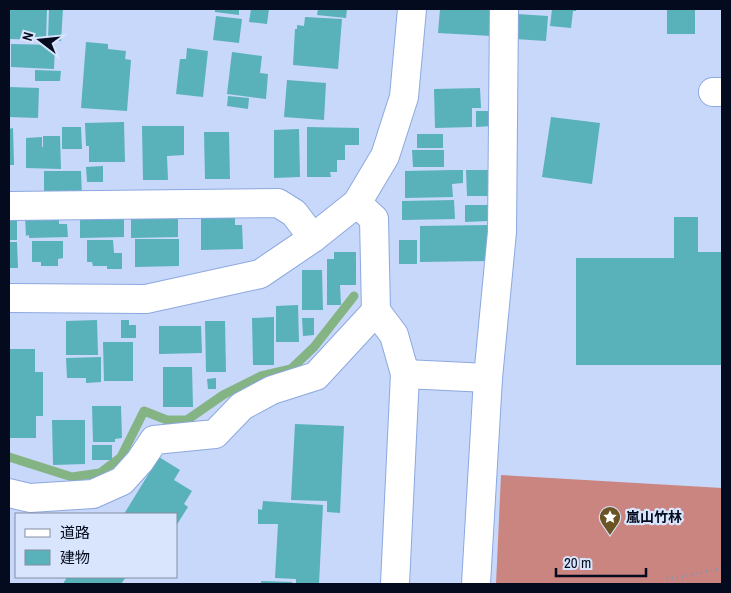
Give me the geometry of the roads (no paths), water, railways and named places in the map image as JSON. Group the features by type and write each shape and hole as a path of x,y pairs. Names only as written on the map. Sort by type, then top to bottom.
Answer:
{"street":[{"path":"9,298 146,299 260,274 312,238 357,203 385,156 404,97 412,9"},
{"path":"476,584 488,378 502,232 504,9"},
{"path":"9,206 278,203 294,213 312,238"},
{"path":"357,203 374,219 376,310 394,335 404,374 395,584"},
{"path":"9,493 30,498 93,494 122,481 140,461 154,440 215,434 242,406 272,390 316,376 376,310"},
{"path":"404,374 488,378"}],"waterway":[{"path":"9,457 72,477 100,473 121,457 144,411 167,420 187,420 223,395 261,376 291,369 314,347 354,296"}],"place":[{"name":"嵐山竹林","path":"610,536"}]}
